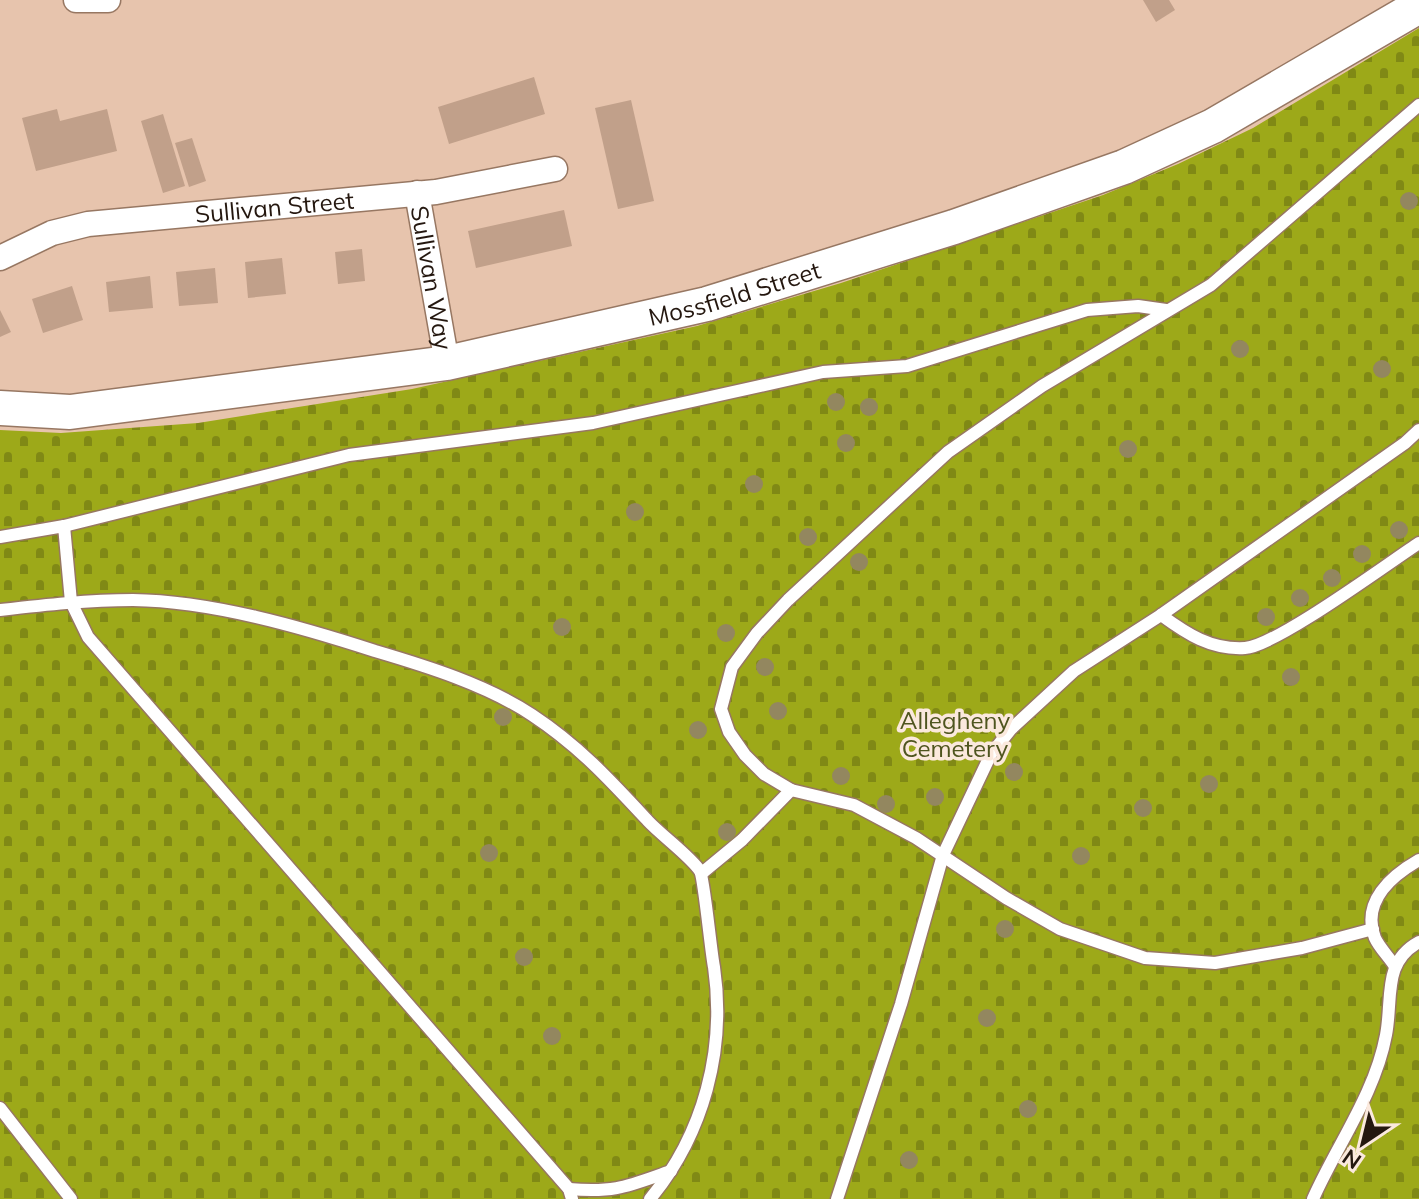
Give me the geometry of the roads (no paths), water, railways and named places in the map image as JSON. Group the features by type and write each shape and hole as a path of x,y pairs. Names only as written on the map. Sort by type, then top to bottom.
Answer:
{"street":[{"path":"78,1 108,0"},
{"name":"Mossfield Street","path":"0,408 70,412 447,363 707,304 954,227 1124,167 1213,126 1419,6"},
{"name":"Sullivan Street","path":"0,258 52,233 88,224 436,192 555,169"},
{"name":"Sullivan Way","path":"417,193 447,363"}],"lane":[{"path":"1373,929 1302,948 1215,963 1145,958 1060,929 1006,898 943,855 854,805 791,790 764,774 745,755 729,732 721,709 732,667 757,633 788,600 948,452 1042,386 1211,285 1419,105"},
{"path":"0,537 64,526 349,455 593,423 823,372 907,366 1087,310 1138,306 1166,310"},
{"path":"837,1199 901,1004 943,855 991,754 1011,729 1074,671 1161,615 1405,443 1419,430"},
{"path":"64,526 71,602 88,637 571,1194 620,1189 671,1171"},
{"path":"1161,615 1193,638 1248,648 1277,636 1419,543"},
{"path":"0,610 71,602 135,600 231,612 332,637 446,673 529,713 587,756 664,838 702,873 718,995 717,1044 698,1122 671,1171 650,1199"},
{"path":"702,873 742,840 791,790"},
{"path":"1394,965 1376,940 1371,921 1377,895 1402,870 1419,860"},
{"path":"1313,1199 1379,1066 1394,965 1405,950 1419,942"},
{"path":"0,1108 71,1199"}],"park label":[{"name":"Allegheny Cemetery","path":"955,734"}]}
